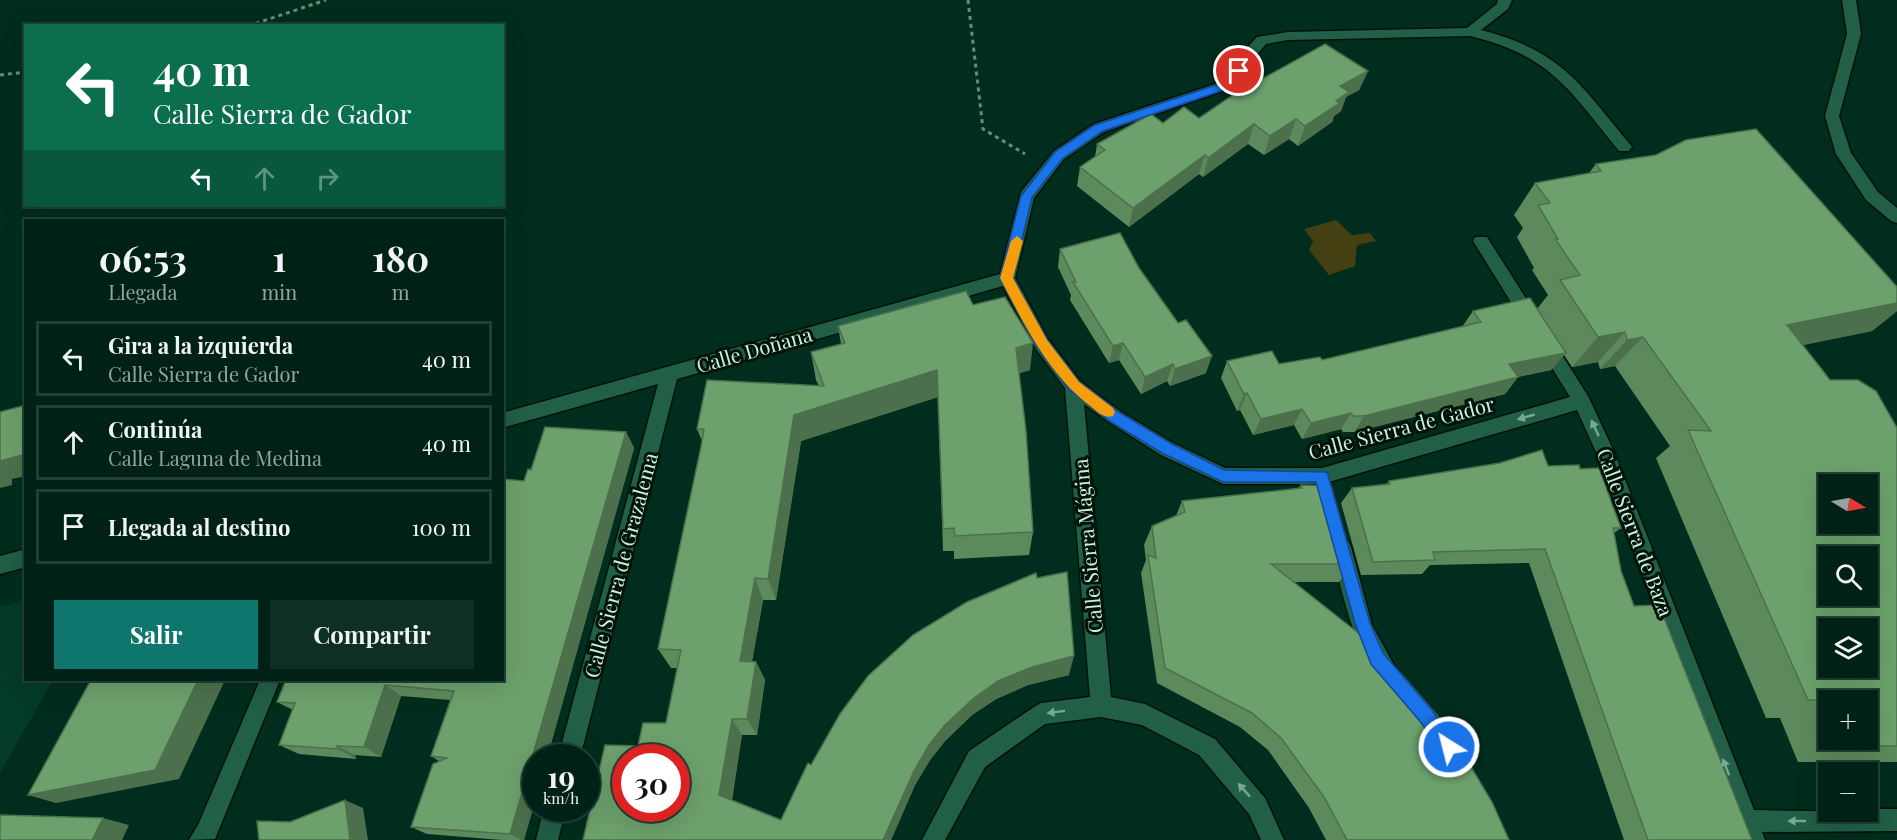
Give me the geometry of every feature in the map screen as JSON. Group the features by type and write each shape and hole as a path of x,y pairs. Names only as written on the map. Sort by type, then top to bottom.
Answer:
{"street":[{"path":"1470,33 1503,6 1505,0"},
{"path":"1849,0 1854,34 1832,116 1844,154 1872,196 1897,217"},
{"path":"1007,278 1027,196 1059,155 1099,128 1220,87 1239,71 1248,55 1262,40 1288,36 1470,33 1516,45 1544,59 1565,77 1624,147"},
{"name":"Calle Sierra de Baza","path":"1481,241 1582,401 1606,454 1751,831"},
{"name":"Calle Doñana","path":"504,420 1007,278"},
{"name":"Calle Sierra de Gador","path":"1007,278 1042,344 1074,386 1115,417 1167,448 1223,476 1322,476 1582,401"},
{"name":"Calle Sierra de Grazalema","path":"573,744 670,372"},
{"name":"Calle Sierra Mágina","path":"1074,386 1101,706"},
{"path":"1322,476 1328,499"},
{"path":"1337,533 1362,623 1377,658 1398,682"},
{"path":"0,565 24,559"},
{"path":"200,840 207,831 270,681"},
{"path":"933,840 977,759 1041,714 1101,706 1145,715 1207,747 1257,806 1273,840"},
{"path":"1751,831 1897,820"},
{"path":"547,840 552,822"}],"path":[{"path":"254,24 326,0"},
{"path":"968,0 983,129 1049,167"},
{"path":"0,75 24,72"}],"shaded area":[{"path":"1336,220 1352,235 1370,233 1376,241 1357,245 1355,266 1329,275 1309,250 1313,241 1304,229"},
{"path":"24,599 24,681 52,681 0,773 0,607"}],"building":[{"path":"1325,44 1368,71 1340,86 1349,92 1336,101 1340,103 1305,126 1296,119 1270,136 1254,124 1208,158 1205,155 1133,208 1080,167 1105,150 1097,144 1151,114 1163,123 1184,107 1199,118 1233,95"},
{"path":"1756,129 1897,287 1897,303 1787,325 1830,380 1858,380 1876,391 1897,428 1897,746 1878,746 1878,690 1818,690 1818,700 1808,700 1688,430 1711,431 1643,337 1627,340 1625,332 1598,337 1560,280 1580,275 1555,239 1558,239 1538,205 1550,203 1535,183 1601,171 1596,164 1656,155 1686,140"},
{"path":"1120,233 1139,268 1178,323 1186,320 1212,356 1175,369 1173,364 1145,377 1123,343 1113,346 1073,282 1076,282 1060,249"},
{"path":"966,291 973,305 1005,297 1033,343 1016,348 1026,431 1033,532 955,536 954,528 943,529 937,370 794,415 768,579 755,578 740,661 756,662 747,719 732,719 719,795 781,820 808,763 811,765 840,714 868,676 913,635 967,602 1036,573 1037,578 1067,572 1074,656 1032,667 998,681 974,698 945,725 929,745 914,771 883,840 583,840 587,822 600,822 600,767 605,745 612,745 612,822 690,822 690,744 638,744 643,723 666,723 681,650 658,649 701,447 704,429 697,429 707,380 824,386 811,352 845,343 838,326"},
{"path":"1530,298 1566,353 1509,364 1518,377 1364,416 1353,416 1351,413 1311,423 1302,409 1261,419 1247,393 1244,394 1227,361 1272,351 1279,364 1320,357 1322,360 1481,322 1473,311"},
{"path":"24,406 24,455 0,461 0,412"},
{"path":"545,427 626,432 536,744 522,744 522,792 510,834 411,827 433,764 447,758 431,756 454,691 385,685 364,747 337,746 338,749 279,745 295,703 277,702 286,681 504,681 504,479 524,481 528,469 531,470"},
{"path":"1542,450 1548,466 1579,465 1580,469 1599,468 1621,528 1613,528 1621,571 1634,606 1659,605 1752,840 1648,840 1545,549 1433,552 1435,560 1373,562 1352,488 1390,484 1389,481 1500,463"},
{"path":"1301,485 1331,486 1353,564 1271,564 1357,632 1404,677 1447,727 1492,802 1509,840 1347,840 1324,797 1281,738 1252,713 1165,668 1148,555 1156,558 1152,526 1185,512 1182,501 1302,488"},
{"path":"90,681 198,681 155,770 28,795"},
{"path":"345,800 350,840 259,840 257,821 290,822"},
{"path":"0,815 103,818 92,840 0,840"}],"slow traffic":[{"path":"1017,241 1007,278 1042,344 1074,386 1108,412"}],"route":[{"path":"1239,71 1220,87 1099,128 1059,155 1027,196 1007,278 1042,344 1074,386 1115,417 1167,448 1223,476 1322,476 1362,623 1377,658 1449,747"}]}
